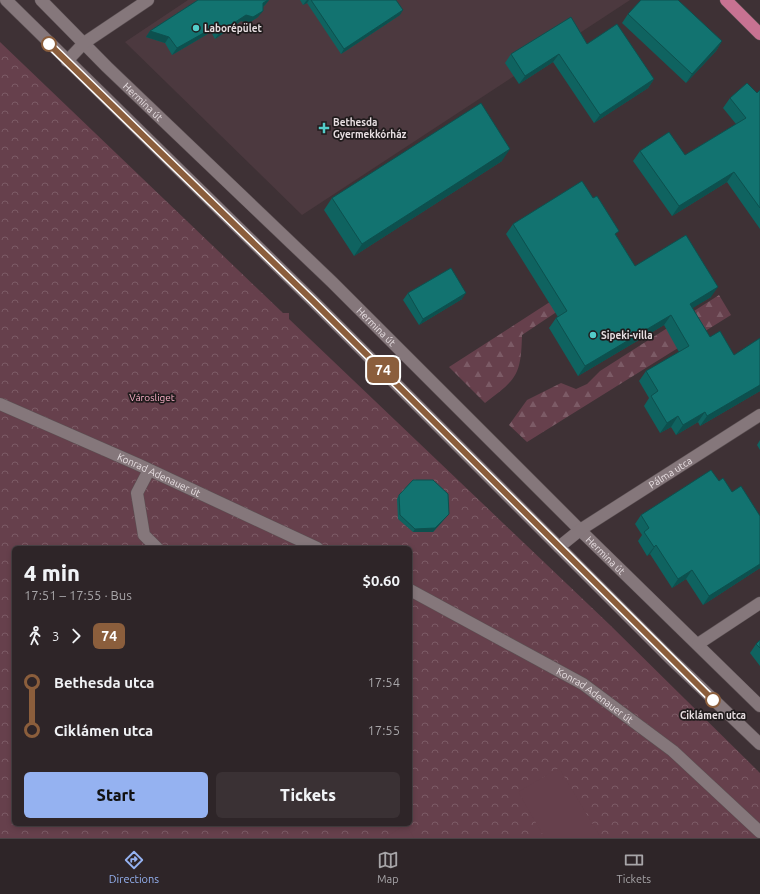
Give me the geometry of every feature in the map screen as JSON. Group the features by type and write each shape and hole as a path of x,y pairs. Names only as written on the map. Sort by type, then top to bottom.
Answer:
{"main road":[{"path":"726,0 760,34"}],"street":[{"path":"6,0 313,301 559,547 760,744"},
{"name":"Hermina út","path":"41,0 107,68 332,282 580,530 760,706"},
{"path":"67,61 84,43 148,0"},
{"name":"Konrad Adenauer út","path":"0,404 149,470 314,546"},
{"name":"Pálma utca","path":"559,547 580,530 760,415"},
{"path":"149,470 137,493 144,535 155,546"},
{"name":"Konrad Adenauer út","path":"412,591 583,684 673,751 758,832"},
{"path":"698,644 760,603"}],"shaded area":[{"name":"Bethesda Gyermekkórház","path":"188,0 630,0 302,215 125,42"}],"green space":[{"name":"Városliget","path":"0,42 283,313 289,313 289,319 610,625 760,773 760,838 0,838"},
{"path":"573,287 579,297 522,335 520,359 515,375 504,388 485,403 449,367"},
{"path":"719,295 731,315 527,442 509,425 527,400 561,383 576,389 587,384 600,371"},
{"path":"559,768 601,838 545,838 518,792"},
{"path":"403,826 407,826 414,838 385,838"}],"building":[{"name":"Laborépület","path":"198,0 268,0 263,3 263,11 253,17 246,15 220,32 216,26 177,48 169,37 150,31"},
{"path":"311,0 396,0 403,10 344,49"},
{"path":"641,0 678,0 722,41 692,74 628,14"},
{"path":"571,17 587,44 617,24 654,79 600,115 559,54 525,76 511,54"},
{"path":"747,83 757,93 760,90 760,208 734,172 679,206 640,151 669,132 685,155 746,118 730,98"},
{"path":"481,103 510,149 362,244 332,198"},
{"path":"582,181 593,198 597,196 619,231 615,234 635,266 686,235 718,287 690,304 710,337 720,331 734,355 760,338 760,385 707,416 705,412 683,425 678,416 667,423 651,396 658,391 646,371 689,346 671,315 585,366 556,318 567,311 513,224"},
{"path":"451,268 466,293 423,319 408,293"},
{"path":"711,470 719,481 723,478 732,492 741,486 760,516 760,564 709,596 692,570 678,579 656,545 654,547 644,532 649,528 641,515"},
{"path":"413,480 433,480 448,494 449,514 435,528 415,529 400,515 399,495"},
{"path":"760,640 760,648 756,644"}],"bus line":[{"name":"74","path":"49,44 313,301 713,700"}],"place":[{"name":"Laborépület","path":"196,28"},
{"name":"Bethesda Gyermekkórház","path":"324,128"},
{"name":"Sipeki-villa","path":"593,335"},
{"name":"Ciklámen utca","path":"713,700"}]}
